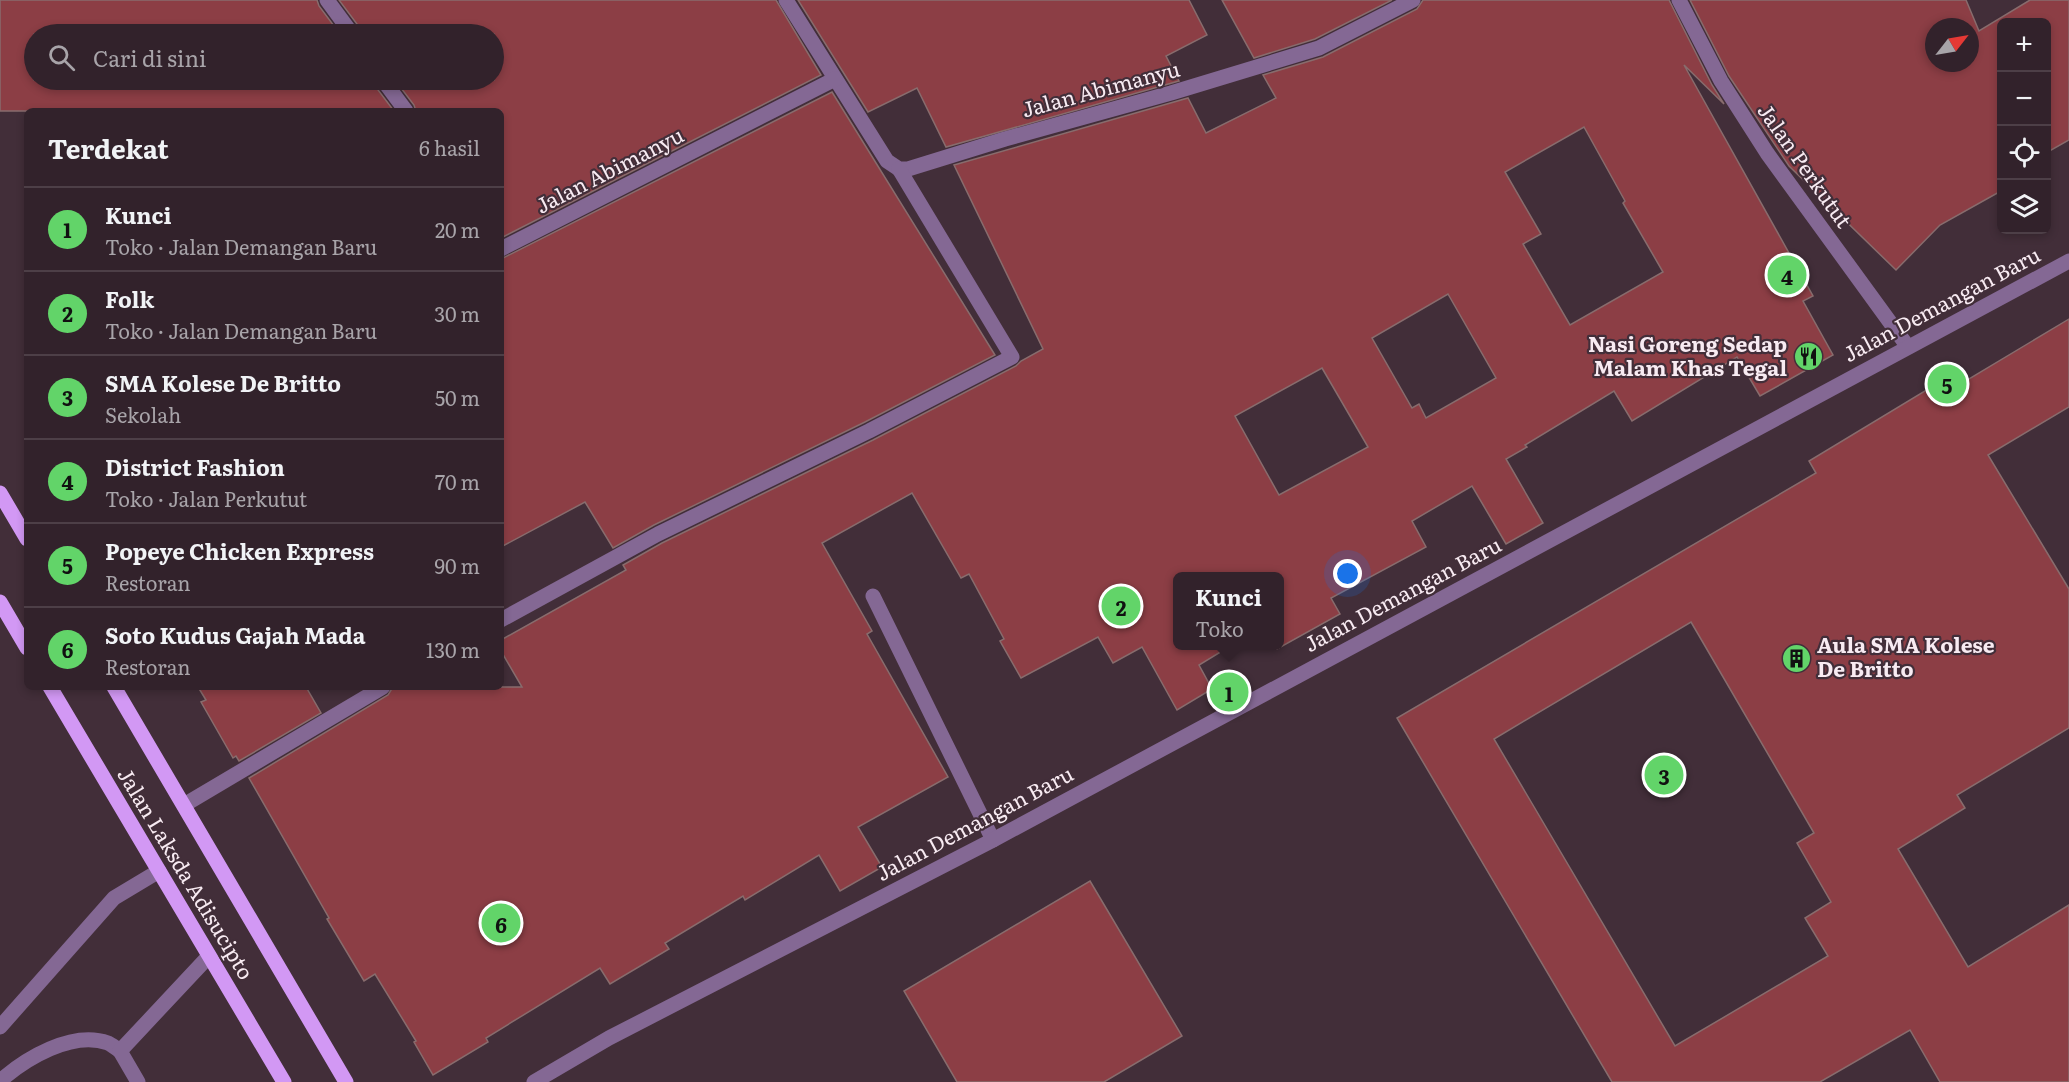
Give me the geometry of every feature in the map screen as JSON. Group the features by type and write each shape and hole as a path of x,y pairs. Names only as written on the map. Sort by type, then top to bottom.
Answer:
{"main road":[{"path":"0,493 24,534"},
{"path":"0,602 24,643"},
{"name":"Jalan Laksda Adisucipto","path":"52,690 284,1082"},
{"name":"Jalan Laksda Adisucipto","path":"116,690 346,1082"}],"street":[{"path":"327,0 345,24"},
{"path":"504,618 658,534 869,431 1012,357 899,169 887,161 786,0"},
{"name":"Jalan Abimanyu","path":"899,169 908,169 1319,48 1413,0"},
{"name":"Jalan Perkutut","path":"1679,0 1721,81 1767,153 1908,347"},
{"name":"Jalan Abimanyu","path":"504,247 835,79"},
{"path":"390,90 404,108"},
{"name":"Jalan Demangan Baru","path":"534,1082 609,1038 993,840 2069,261"},
{"path":"873,596 993,840"},
{"path":"184,805 378,690"},
{"path":"0,1027 114,898 159,871"},
{"path":"120,1051 209,956"},
{"path":"0,1081 38,1053 57,1046 92,1041 108,1043 120,1051 138,1082"}],"building":[{"path":"0,0 317,0 332,24 24,24 24,90 378,90 392,108 24,108 24,111 0,111"},
{"path":"339,0 776,0 821,75 504,236 504,108 415,108 403,90 504,90 504,24 357,24"},
{"path":"798,0 1189,0 1207,35 1166,56 1179,81 946,147 917,88 868,112"},
{"path":"1222,0 1392,0 1315,39 1254,58"},
{"path":"1423,0 1669,0 1724,104 1684,65 1813,296 1803,301 1833,355 1760,396 1737,357 1632,421 1614,391 1506,459 1543,523 1506,544 1472,486 1412,521 1426,547 1331,598 1340,614 1284,645 1284,572 1173,572 1173,650 1224,650 1199,665 1212,689 1177,710 1142,647 1113,663 1098,637 1021,678 1000,641 1004,639 969,574 961,578 912,493 822,543 872,631 867,634 948,777 858,827 882,867 840,891 819,855 745,900 743,896 665,943 669,949 610,984 600,968 486,1038 488,1042 433,1075 414,1042 416,1041 375,974 364,981 249,778 388,695 391,690 504,690 504,687 522,687 504,656 504,638 626,570 623,565 662,543 873,440 1016,366 1043,349 954,165 1188,98 1206,133 1276,98 1263,75 1323,57 1417,9","holes":["1584,127 1625,201 1623,203 1663,272 1570,325 1523,244 1541,234 1505,172","1448,294 1496,378 1426,418 1419,404 1412,408 1372,338","1322,368 1368,447 1279,495 1235,416"]},
{"path":"1690,0 1966,0 1974,18 1925,18 1925,72 1979,72 1979,31 1997,20 1997,193 1940,225 1896,270 1789,166 1729,76"},
{"path":"2030,0 2069,0 2069,140 2051,150 2051,18 2000,18"},
{"path":"832,92 995,355 865,422 654,525 613,548 585,502 504,545 504,257"},
{"path":"2069,319 2069,407 1988,455 2069,589 2069,728 1957,795 1965,808 1898,849 1968,967 2069,905 2069,1082 1940,1082 1910,1030 1820,1082 1612,1082 1397,718 1816,473 1809,461 1943,380 1949,391","holes":["1691,622 1814,833 1797,843 1831,902 1805,918 1828,956 1675,1046 1494,739"]},
{"path":"200,690 308,690 321,713 239,761 236,756 233,758 201,702 206,700"},
{"path":"1090,881 1182,1036 1104,1082 957,1082 904,991"}],"place":[{"name":"District Fashion","path":"1787,275"},
{"name":"Nasi Goreng Sedap Malam Khas Tegal","path":"1808,357"},
{"name":"Popeye Chicken Express","path":"1947,384"},
{"name":"Folk","path":"1121,606"},
{"name":"Aula SMA Kolese De Britto","path":"1796,658"},
{"name":"Kunci","path":"1229,692"},
{"name":"SMA Kolese De Britto","path":"1664,775"},
{"name":"Soto Kudus Gajah Mada","path":"501,923"}]}
